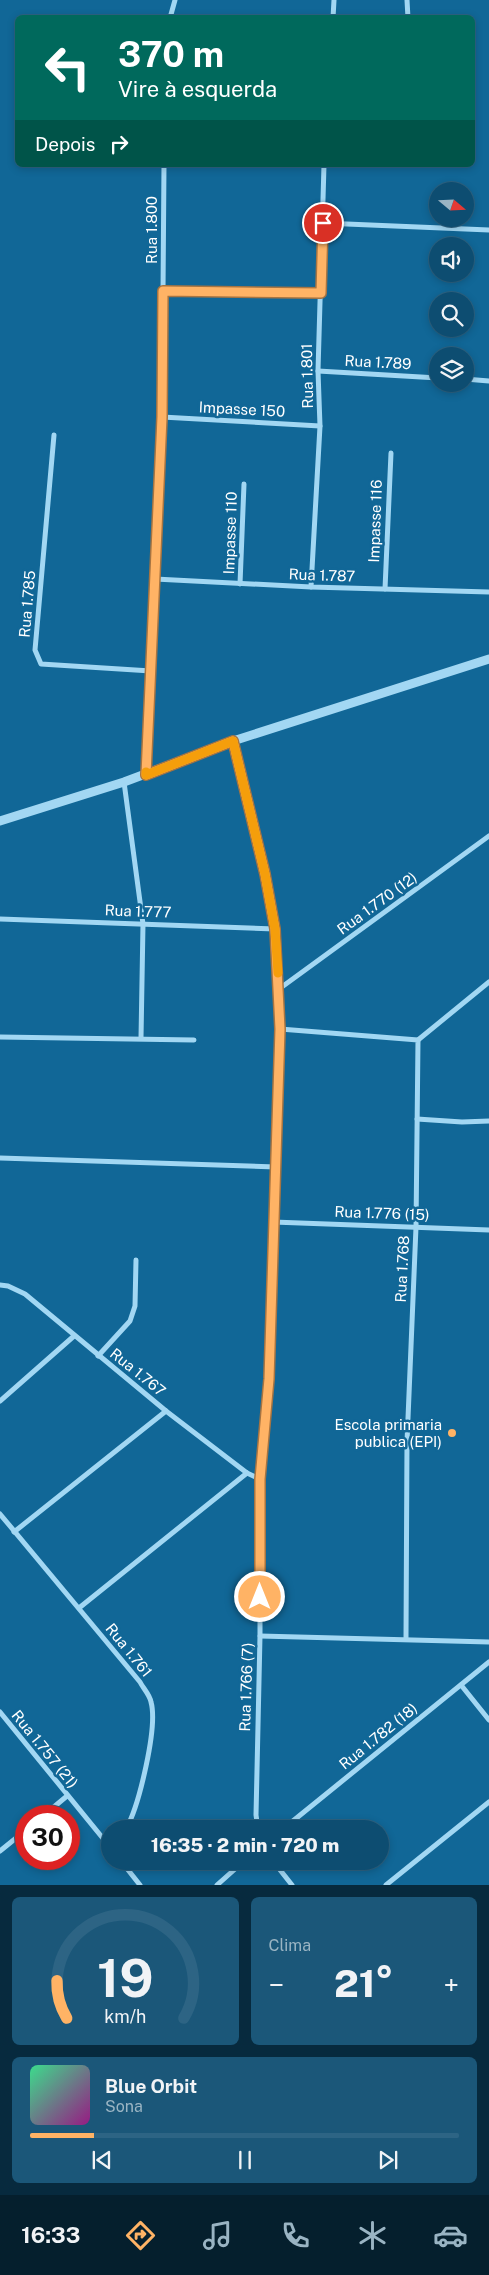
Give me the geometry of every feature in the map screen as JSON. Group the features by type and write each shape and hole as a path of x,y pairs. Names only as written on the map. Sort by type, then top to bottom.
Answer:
{"street":[{"path":"171,15 175,0"},
{"path":"333,15 334,0"},
{"path":"407,0 408,15"},
{"name":"Rua 1.800","path":"146,775 162,417 164,167"},
{"name":"Rua 1.801","path":"311,587 320,426 318,371 324,167"},
{"path":"323,223 489,230"},
{"path":"163,291 321,293"},
{"name":"Rua 1.789","path":"318,371 429,377"},
{"path":"474,379 489,380"},
{"name":"Impasse 150","path":"162,417 320,426"},
{"name":"Rua 1.785","path":"54,435 35,650 41,664 150,671"},
{"name":"Impasse 116","path":"385,589 390,453"},
{"name":"Impasse 110","path":"240,584 244,484"},
{"name":"Rua 1.787","path":"155,579 311,587 489,592"},
{"path":"0,821 146,775 233,741 489,659"},
{"name":"Rua 1.766 (7)","path":"233,741 265,874 275,929 280,1029 269,1379 260,1479 260,1636 257,1820"},
{"path":"124,782 143,924 141,1038"},
{"name":"Rua 1.770 (12)","path":"278,989 489,836"},
{"name":"Rua 1.777","path":"0,919 275,929"},
{"path":"280,1029 418,1040 489,982"},
{"path":"0,1037 194,1040"},
{"name":"Rua 1.768","path":"406,1638 407,1442 416,1227 418,1040"},
{"path":"417,1119 462,1122 489,1121"},
{"path":"0,1158 276,1167"},
{"name":"Rua 1.776 (15)","path":"273,1222 489,1230"},
{"path":"98,1356 130,1322 135,1306 136,1260"},
{"name":"Rua 1.767","path":"0,1285 8,1286 24,1294 166,1411 247,1473 260,1479"},
{"path":"0,1401 74,1336"},
{"path":"14,1532 166,1411"},
{"path":"78,1608 247,1473"},
{"name":"Rua 1.761","path":"0,1514 140,1682 152,1702 152,1734 130,1820"},
{"path":"260,1636 406,1638 489,1642"},
{"name":"Rua 1.782 (18)","path":"294,1820 489,1662"},
{"path":"461,1685 489,1720"},
{"name":"Rua 1.757 (21)","path":"0,1712 101,1836"},
{"path":"57,1805 68,1796"},
{"path":"386,1885 489,1802"},
{"path":"0,1851 15,1839"},
{"path":"128,1870 138,1884"},
{"path":"217,1885 234,1870"},
{"path":"280,1870 292,1885"}],"slow traffic":[{"path":"146,772 146,775 233,741 265,874 275,929 278,973"}],"place":[{"name":"Escola primaria publica (EPI)","path":"452,1433"}],"route":[{"path":"260,1597 260,1479 269,1379 280,1029 275,929 265,874 233,741 146,775 162,417 163,291 321,293 323,223"}]}
